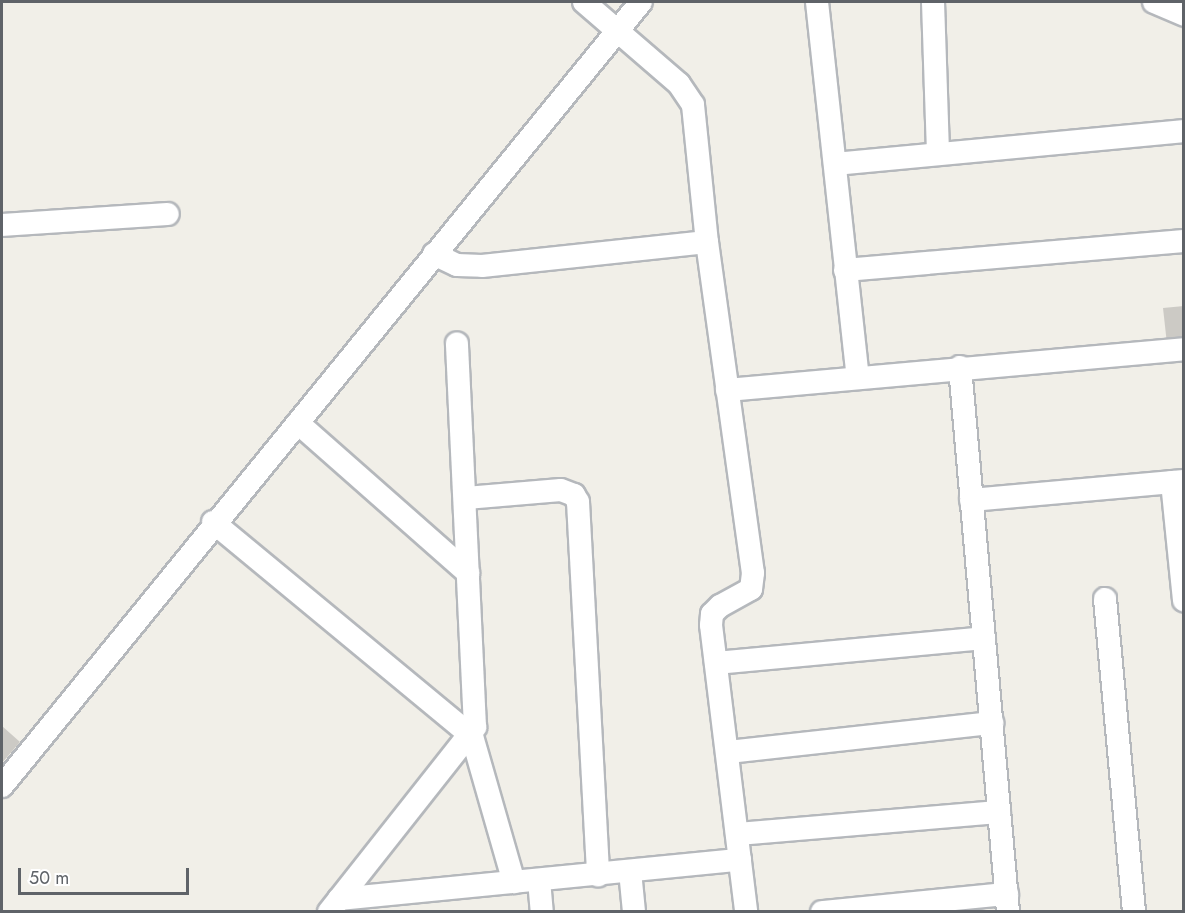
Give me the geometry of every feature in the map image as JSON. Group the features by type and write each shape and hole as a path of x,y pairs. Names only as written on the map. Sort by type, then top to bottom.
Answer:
{"street":[{"path":"584,2 616,32 679,84 693,105 707,242 753,581 745,595 712,614 746,912"},
{"path":"2,786 213,522 298,423 641,2"},
{"path":"817,2 858,377"},
{"path":"933,2 938,152"},
{"path":"1154,2 1184,15"},
{"path":"836,164 938,152 1184,131"},
{"path":"2,225 168,214"},
{"path":"845,270 1183,239"},
{"path":"434,254 457,265 482,266 707,242"},
{"path":"458,343 476,714 472,736 514,882"},
{"path":"727,390 960,367 1184,349"},
{"path":"822,912 1007,903 960,367"},
{"path":"298,423 468,573"},
{"path":"971,500 1178,482 1184,600"},
{"path":"466,498 561,490 574,495 578,502 598,875"},
{"path":"213,522 472,736"},
{"path":"1105,599 1134,912"},
{"path":"716,663 984,638"},
{"path":"728,752 992,723"},
{"path":"334,905 472,736"},
{"path":"737,834 999,812"},
{"path":"334,905 378,903 514,882 740,860"},
{"path":"630,871 634,912"},
{"path":"539,880 542,912"}],"building":[{"path":"1184,306 1184,342 1167,344 1163,308"},
{"path":"2,726 20,742 2,763"}]}
